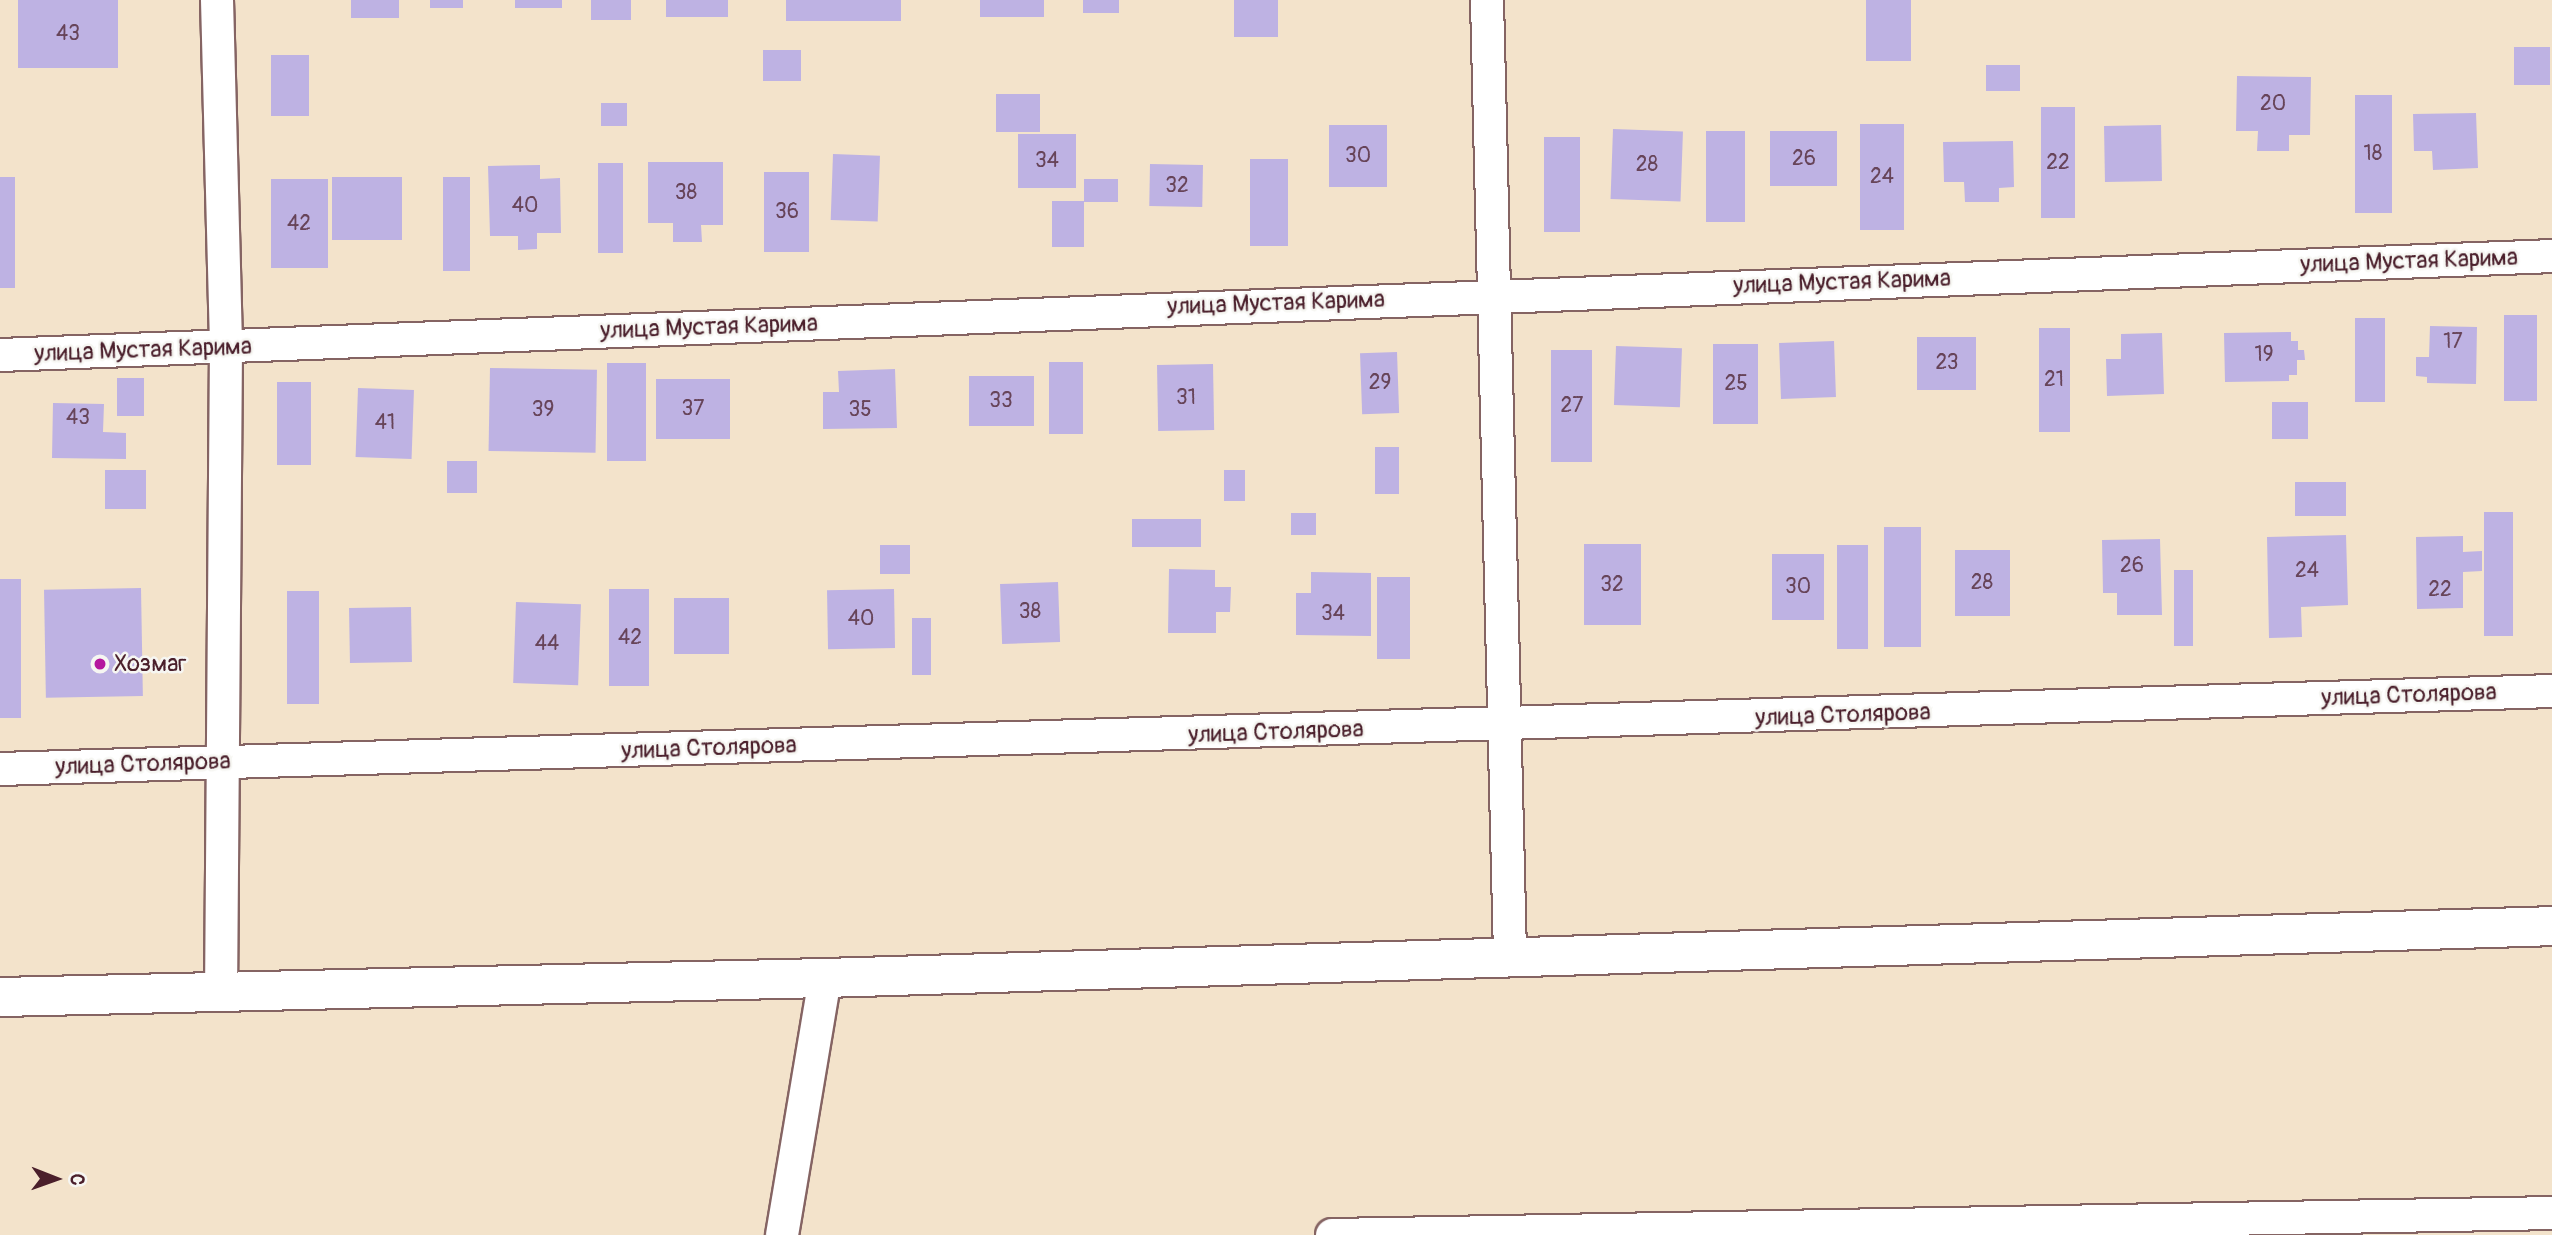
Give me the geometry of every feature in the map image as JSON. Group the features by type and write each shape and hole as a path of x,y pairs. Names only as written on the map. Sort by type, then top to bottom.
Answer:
{"main road":[{"path":"0,997 825,978 2552,926"}],"street":[{"path":"217,0 226,347 221,992"},
{"path":"1486,0 1501,726 1510,958"},
{"name":"улица Мустая Карима","path":"0,355 1494,294 2552,256"},
{"name":"улица Столярова","path":"0,769 1501,726 2552,691"},
{"path":"782,1235 825,978"},
{"path":"1332,1235 2552,1213"}],"building":[{"path":"18,0 118,0 118,68 18,68"},
{"path":"351,0 399,0 399,18 351,18"},
{"path":"430,0 463,0 463,8 430,8"},
{"path":"515,0 562,0 562,8 515,8"},
{"path":"591,0 631,0 631,20 591,20"},
{"path":"666,0 728,0 728,17 666,17"},
{"path":"786,0 901,0 901,21 786,21"},
{"path":"980,0 1044,0 1044,17 980,17"},
{"path":"1083,0 1119,0 1119,13 1083,13"},
{"path":"1234,0 1278,0 1278,37 1234,37"},
{"path":"1866,0 1911,0 1911,61 1866,61"},
{"path":"2514,47 2550,47 2550,85 2514,85"},
{"path":"763,50 801,50 801,81 763,81"},
{"path":"271,55 309,55 309,116 271,116"},
{"path":"1986,65 2020,65 2020,91 1986,91"},
{"path":"2237,76 2311,77 2310,135 2289,135 2289,151 2257,151 2258,131 2236,131"},
{"path":"996,94 1040,94 1040,132 996,132"},
{"path":"2355,95 2392,95 2392,213 2355,213"},
{"path":"601,103 627,103 627,126 601,126"},
{"path":"2041,107 2075,107 2075,218 2041,218"},
{"path":"2476,113 2478,168 2433,170 2432,151 2414,151 2413,114"},
{"path":"1860,124 1904,124 1904,230 1860,230"},
{"path":"1329,125 1387,125 1387,187 1329,187"},
{"path":"2161,125 2162,181 2105,182 2104,126"},
{"path":"1613,129 1683,131 1681,201 1611,199"},
{"path":"1706,131 1745,131 1745,222 1706,222"},
{"path":"1770,131 1837,131 1837,186 1770,186"},
{"path":"1018,134 1076,134 1076,188 1018,188"},
{"path":"1544,137 1580,137 1580,232 1544,232"},
{"path":"2013,141 2014,187 1999,188 1999,202 1965,202 1964,182 1944,182 1943,142"},
{"path":"833,154 880,156 878,222 831,220"},
{"path":"1250,159 1288,159 1288,246 1250,246"},
{"path":"648,162 723,162 723,225 701,225 702,242 673,242 673,223 648,223"},
{"path":"598,163 623,163 623,253 598,253"},
{"path":"1150,164 1203,165 1202,207 1149,206"},
{"path":"540,165 540,179 560,178 561,233 537,233 537,249 518,250 518,236 490,236 488,166"},
{"path":"764,172 809,172 809,252 764,252"},
{"path":"0,177 15,177 15,288 0,288"},
{"path":"332,177 402,177 402,240 332,240"},
{"path":"443,177 470,177 470,271 443,271"},
{"path":"271,179 328,179 328,268 271,268"},
{"path":"1084,179 1118,179 1118,202 1084,202"},
{"path":"1052,201 1084,201 1084,247 1052,247"},
{"path":"2504,315 2537,315 2537,401 2504,401"},
{"path":"2355,318 2385,318 2385,402 2355,402"},
{"path":"2430,326 2477,327 2476,384 2427,383 2427,377 2416,376 2416,357 2429,357"},
{"path":"2039,328 2070,328 2070,432 2039,432"},
{"path":"2291,332 2291,341 2298,341 2298,350 2304,350 2305,360 2297,360 2297,375 2289,375 2289,381 2225,382 2224,333"},
{"path":"2162,333 2164,394 2107,396 2106,359 2121,359 2121,334"},
{"path":"1917,337 1976,337 1976,390 1917,390"},
{"path":"1834,341 1836,397 1781,399 1779,343"},
{"path":"1713,344 1758,344 1758,424 1713,424"},
{"path":"1616,346 1682,348 1680,407 1614,405"},
{"path":"1551,350 1592,350 1592,462 1551,462"},
{"path":"1397,352 1399,413 1362,414 1360,353"},
{"path":"1049,362 1083,362 1083,434 1049,434"},
{"path":"607,363 646,363 646,461 607,461"},
{"path":"1213,364 1214,430 1158,431 1157,365"},
{"path":"490,368 597,370 596,453 489,451"},
{"path":"895,369 897,428 823,429 823,392 839,392 838,371"},
{"path":"969,376 1034,376 1034,426 969,426"},
{"path":"117,378 144,378 144,416 117,416"},
{"path":"656,379 730,379 730,439 656,439"},
{"path":"277,382 311,382 311,465 277,465"},
{"path":"358,388 414,390 412,459 356,457"},
{"path":"2272,402 2308,402 2308,439 2272,439"},
{"path":"53,403 104,404 103,432 126,433 126,459 52,458"},
{"path":"1375,447 1399,447 1399,494 1375,494"},
{"path":"447,461 477,461 477,493 447,493"},
{"path":"105,470 146,470 146,509 105,509"},
{"path":"1224,470 1245,470 1245,501 1224,501"},
{"path":"2295,482 2346,482 2346,516 2295,516"},
{"path":"2484,512 2513,512 2513,636 2484,636"},
{"path":"1291,513 1316,513 1316,535 1291,535"},
{"path":"1132,519 1201,519 1201,547 1132,547"},
{"path":"1884,527 1921,527 1921,647 1884,647"},
{"path":"2346,535 2348,605 2301,607 2302,637 2269,638 2267,537"},
{"path":"2463,536 2463,552 2482,551 2482,571 2463,572 2463,608 2417,609 2416,537"},
{"path":"2160,539 2162,615 2117,615 2117,593 2103,593 2102,540"},
{"path":"1584,544 1641,544 1641,625 1584,625"},
{"path":"880,545 910,545 910,574 880,574"},
{"path":"1837,545 1868,545 1868,649 1837,649"},
{"path":"1955,550 2010,550 2010,616 1955,616"},
{"path":"1772,554 1824,554 1824,620 1772,620"},
{"path":"1169,569 1215,570 1215,587 1231,587 1230,612 1216,612 1216,633 1168,633"},
{"path":"2174,570 2193,570 2193,646 2174,646"},
{"path":"1311,572 1371,573 1371,636 1296,635 1296,593 1311,593"},
{"path":"1377,577 1410,577 1410,659 1377,659"},
{"path":"0,579 21,579 21,718 0,718"},
{"path":"1058,582 1060,642 1002,644 1000,584"},
{"path":"141,588 143,696 46,698 44,590"},
{"path":"609,589 649,589 649,686 609,686"},
{"path":"894,589 895,648 828,649 827,590"},
{"path":"287,591 319,591 319,704 287,704"},
{"path":"674,598 729,598 729,654 674,654"},
{"path":"516,602 581,604 578,685 513,683"},
{"path":"411,607 412,662 350,663 349,608"},
{"path":"912,618 931,618 931,675 912,675"}],"place":[{"name":"Хозмаг","path":"100,664"}]}
